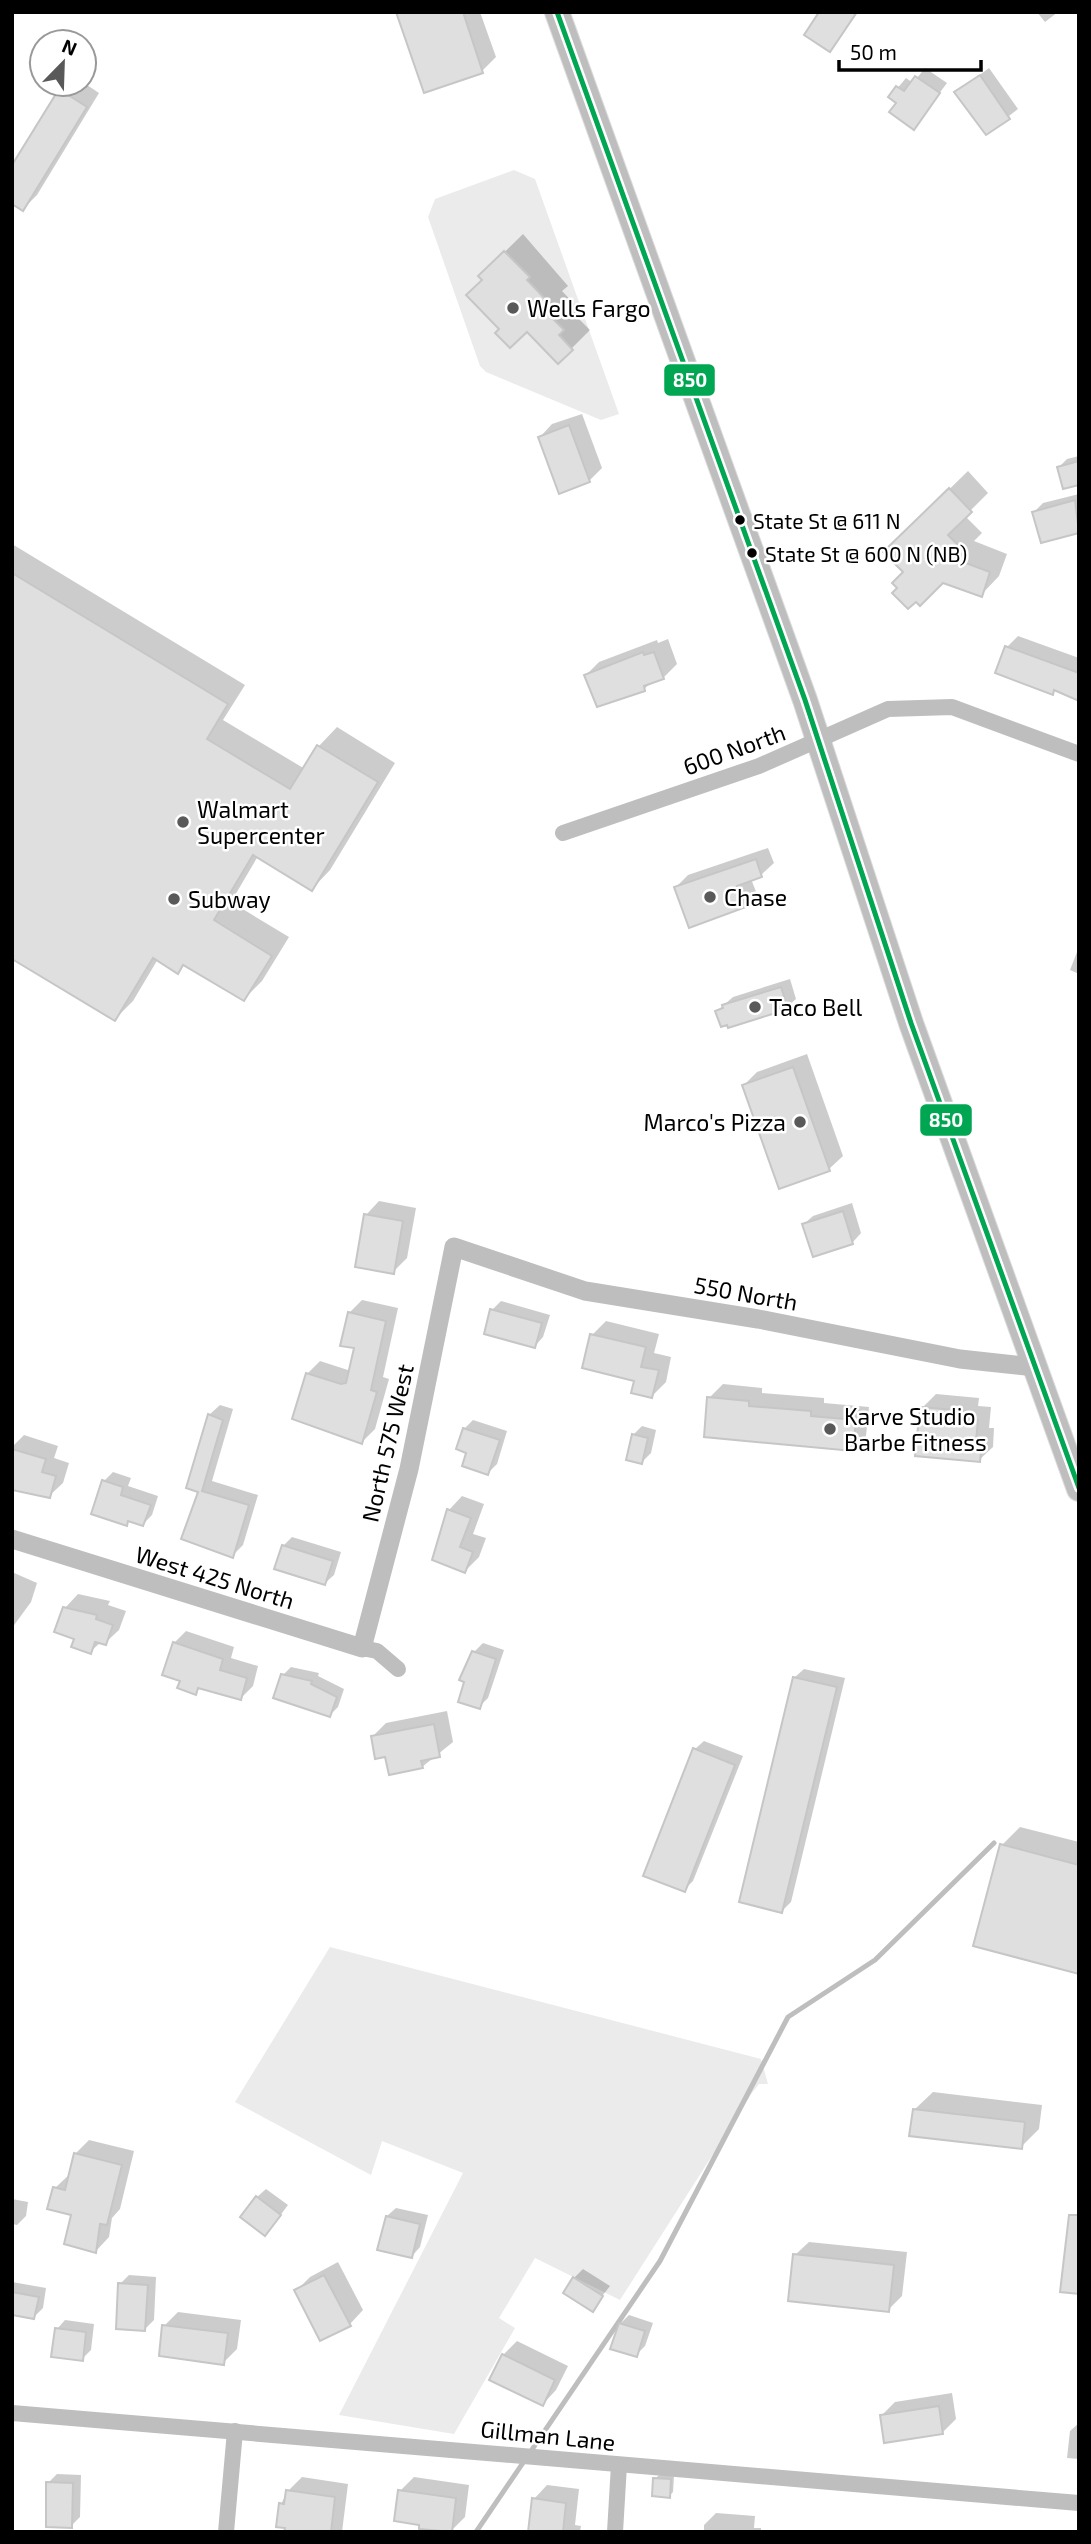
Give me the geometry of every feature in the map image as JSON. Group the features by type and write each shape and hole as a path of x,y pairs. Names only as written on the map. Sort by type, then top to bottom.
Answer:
{"main road":[{"path":"557,12 819,742 911,1023 1079,1489"}],"street":[{"name":"600 North","path":"563,832 759,766 819,742 888,709 952,707 1079,754"},
{"name":"550 North","path":"454,1247 585,1290 758,1319 960,1359 1035,1367"},
{"name":"North 575 West","path":"362,1648 408,1469 454,1247"},
{"name":"West 425 North","path":"12,1539 377,1651 398,1669"},
{"name":"Gillman Lane","path":"12,2413 528,2454 619,2465 1079,2503"},
{"path":"226,2532 235,2431"},
{"path":"615,2532 619,2465"}],"shaded area":[{"path":"514,170 535,179 619,414 601,420 486,372 480,366 428,217 435,199"},
{"path":"330,1947 761,2059 768,2084 759,2084 752,2093 620,2300 535,2258 499,2318 515,2328 454,2434 339,2415 463,2173 382,2141 371,2175 235,2102"}],"building":[{"path":"396,12 463,12 483,73 424,93"},
{"path":"819,12 857,12 830,52 804,35"},
{"path":"980,75 1010,119 986,135 954,92"},
{"path":"915,76 940,93 914,130 889,112 896,103 888,97 896,86 904,91"},
{"path":"53,98 73,98 87,107 23,211 12,204 12,165"},
{"name":"Wells Fargo","path":"504,251 530,277 527,280 551,305 545,311 564,330 559,335 573,350 558,364 527,332 510,348 495,333 499,329 466,295 482,280 478,276"},
{"path":"569,425 590,482 559,494 538,437"},
{"path":"1079,461 1079,485 1063,489 1057,467"},
{"path":"949,488 972,512 948,535 965,552 958,560 990,572 982,597 943,583 920,606 916,602 908,609 892,593 897,588 892,583 903,572 883,552"},
{"path":"1075,500 1079,533 1041,543 1032,512"},
{"name":"Walmart Supercenter","path":"12,573 228,704 207,739 290,789 317,745 378,782 312,891 253,855 214,920 272,956 244,1001 183,965 178,974 153,958 115,1021 12,959"},
{"path":"1005,646 1079,673 1079,701 1054,690 1053,695 995,673"},
{"path":"643,652 644,655 654,652 664,679 644,686 645,691 597,707 584,675"},
{"name":"Chase","path":"756,859 762,877 737,886 746,907 689,928 674,887"},
{"name":"Taco Bell","path":"781,987 788,1009 728,1028 727,1025 721,1027 715,1011 723,1008 722,1005"},
{"path":"793,1067 830,1171 779,1189 742,1085"},
{"path":"843,1211 853,1244 813,1257 802,1224"},
{"path":"364,1214 403,1221 394,1274 355,1267"},
{"path":"490,1309 542,1323 535,1348 484,1334"},
{"path":"348,1312 386,1321 371,1390 377,1392 362,1444 292,1419 306,1373 341,1384 346,1383 354,1348 340,1346"},
{"path":"590,1334 646,1347 641,1367 659,1370 652,1398 631,1393 634,1381 582,1368"},
{"path":"707,1397 749,1401 749,1406 811,1411 811,1416 856,1420 853,1451 704,1437"},
{"path":"920,1407 966,1411 965,1419 978,1420 976,1441 982,1441 980,1462 915,1456"},
{"path":"208,1414 223,1420 202,1491 249,1505 233,1558 181,1539 198,1492 186,1488"},
{"path":"463,1428 500,1440 488,1475 462,1466 466,1453 456,1449"},
{"path":"632,1434 648,1438 642,1464 626,1460"},
{"path":"12,1449 46,1459 42,1472 56,1476 50,1498 12,1490"},
{"path":"102,1480 123,1487 121,1495 151,1505 143,1526 128,1521 127,1526 91,1514"},
{"path":"447,1509 471,1518 460,1547 473,1552 465,1573 432,1560"},
{"path":"282,1545 333,1561 325,1585 274,1569"},
{"path":"63,1607 97,1615 96,1619 113,1625 106,1645 95,1642 91,1654 71,1647 74,1639 54,1632"},
{"path":"173,1642 223,1659 220,1670 247,1678 241,1700 198,1688 196,1695 177,1688 180,1681 162,1675"},
{"path":"472,1651 496,1659 480,1709 458,1702 464,1682 459,1680"},
{"path":"281,1674 312,1681 311,1684 337,1697 330,1717 273,1698"},
{"path":"793,1677 837,1687 782,1913 739,1902"},
{"path":"434,1724 440,1757 421,1761 423,1768 389,1775 385,1757 375,1759 371,1736"},
{"path":"693,1748 735,1765 685,1892 643,1876"},
{"path":"1000,1844 1079,1865 1079,1974 973,1946"},
{"path":"913,2109 1025,2122 1022,2149 909,2136"},
{"path":"74,2153 122,2165 107,2225 100,2224 96,2253 64,2244 71,2215 47,2209 53,2187 65,2190"},
{"path":"256,2196 281,2215 265,2236 240,2217"},
{"path":"1069,2215 1079,2215 1079,2294 1060,2292"},
{"path":"386,2216 420,2224 412,2258 377,2250"},
{"path":"793,2254 894,2265 889,2312 788,2301"},
{"path":"324,2275 351,2326 320,2341 294,2290"},
{"path":"573,2277 603,2296 593,2312 563,2293"},
{"path":"118,2283 148,2285 145,2331 116,2329"},
{"path":"12,2292 39,2297 34,2319 12,2315"},
{"path":"619,2323 645,2331 637,2357 610,2349"},
{"path":"162,2325 228,2333 224,2365 159,2356"},
{"path":"55,2328 86,2332 83,2361 51,2357"},
{"path":"502,2354 555,2380 543,2406 489,2380"},
{"path":"939,2406 943,2434 884,2443 880,2415"},
{"path":"653,2478 671,2479 670,2498 652,2496"},
{"path":"46,2482 73,2483 72,2528 46,2527"},
{"path":"286,2490 335,2497 331,2532 284,2532 285,2528 276,2527 279,2503 284,2504"},
{"path":"398,2490 456,2498 452,2532 419,2529 419,2525 394,2521"},
{"path":"532,2498 566,2503 563,2532 528,2532"}],"waterway":[{"path":"476,2532 660,2261 788,2017 875,1960 994,1843"}],"transit line":[{"name":"850","path":"557,12 805,700 911,1023 1079,1488"}],"place":[{"name":"Wells Fargo","path":"513,308"},
{"name":"State St @ 611 N","path":"740,520"},
{"name":"State St @ 600 N (NB)","path":"752,553"},
{"name":"Walmart Supercenter","path":"183,822"},
{"name":"Chase","path":"710,897"},
{"name":"Subway","path":"174,899"},
{"name":"Taco Bell","path":"755,1007"},
{"name":"Marco's Pizza","path":"800,1122"},
{"name":"Karve Studio Barbe Fitness","path":"830,1429"}]}
